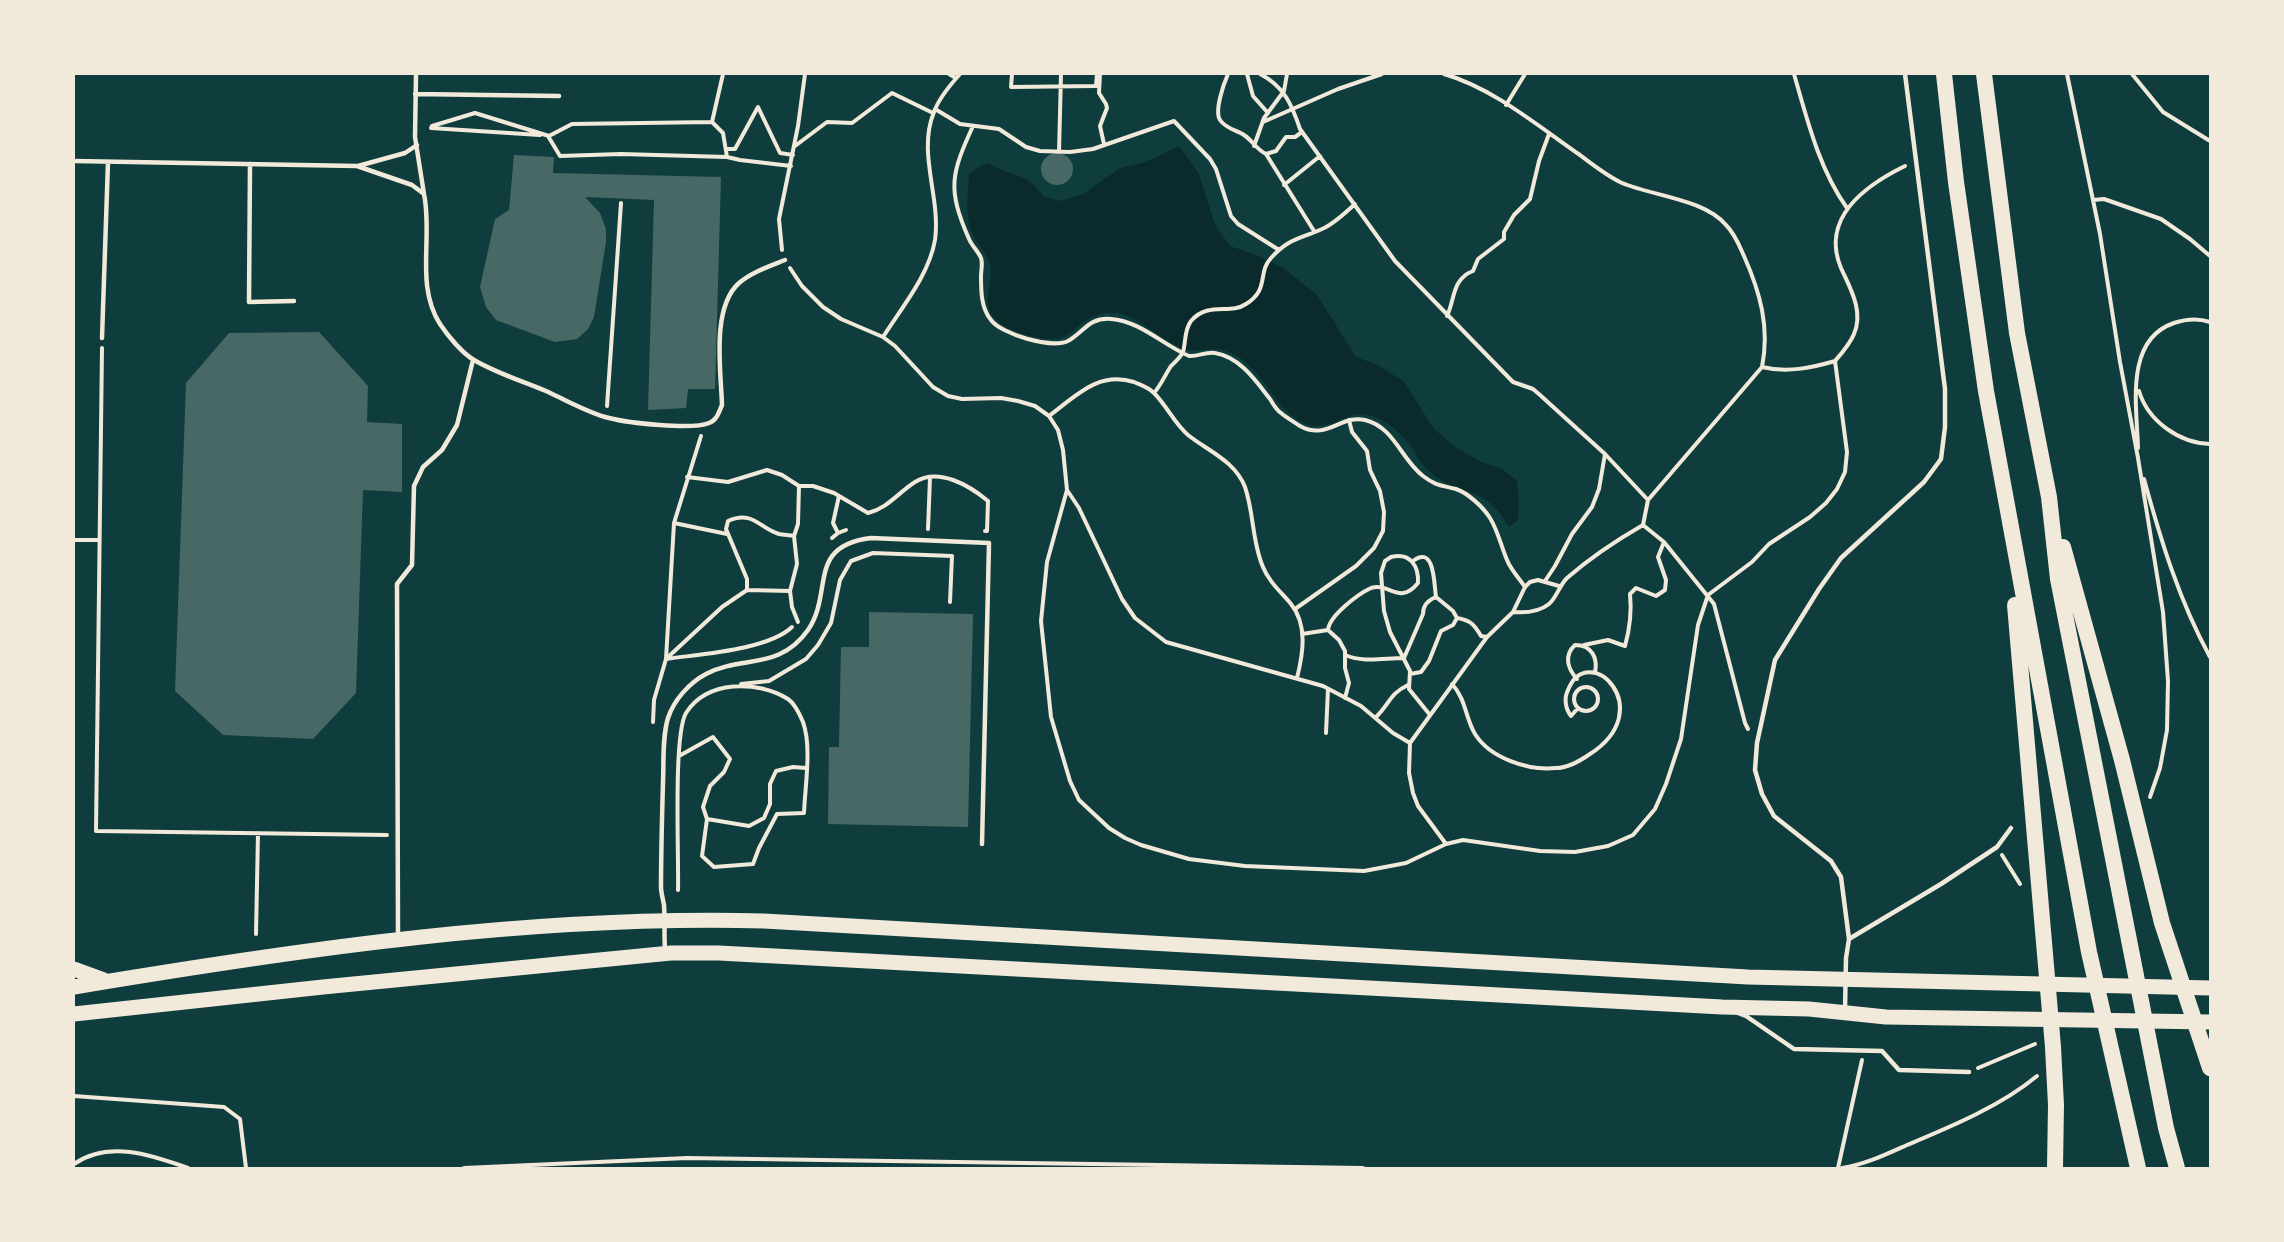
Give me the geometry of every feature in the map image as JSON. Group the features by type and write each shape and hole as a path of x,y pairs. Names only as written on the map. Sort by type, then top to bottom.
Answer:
{"highway":[{"path":"1944,74 1959,205 1986,391 2089,952 2138,1168"},
{"path":"1984,74 2017,333 2049,497 2122,760 2162,923 2211,1068"},
{"path":"2049,497 2058,579 2166,1128 2177,1168"},
{"path":"2007,506 2053,1047 2056,1105 2055,1168"}],"main road":[{"path":"74,987 285,953 571,923 764,921 1737,977 2211,988"},
{"path":"74,1014 665,954 719,953 1750,1009 1809,1009 1886,1017 2211,1022"},
{"path":"74,969 107,981"},
{"path":"74,1020 107,1010"}],"lane":[{"path":"416,74 415,137 428,212 426,260 429,301 440,323 473,360 607,418 632,422 696,425 705,423 717,416 722,405 720,338 721,319 726,304 740,283 785,260"},
{"path":"1845,1013 1846,958 1849,939 1841,877 1831,861 1774,816 1762,794 1755,770 1757,743 1775,660 1841,558 1916,490 1941,459 1945,427 1945,389 1905,74"},
{"path":"415,94 559,96"},
{"path":"74,161 357,166 405,153 417,145"},
{"path":"102,338 108,162"},
{"path":"250,164 249,302 294,301"},
{"path":"357,166 412,185 424,194"},
{"path":"398,940 397,584 412,565 414,486 423,467 442,450 457,425 473,360"},
{"path":"665,954 661,891 664,743 668,719 676,702 688,686 706,674 726,667 755,663 774,657 796,643 814,618 825,568 833,555 845,545 858,540 871,538 989,543 982,844"},
{"path":"1849,939 1990,852 1997,847 2011,828"},
{"path":"1722,1007 1746,1016 1794,1049 1882,1051 1899,1070 1969,1072"}],"path":[{"path":"712,122 723,74"},
{"path":"805,74 791,166 779,219 785,260 802,286 823,307 842,319 883,337 895,346 933,387 948,396 962,399 1001,398 1018,401 1035,406 1049,416 1058,430 1063,450 1067,490 1047,562 1041,621 1051,717 1059,749 1079,800 1109,828 1141,845 1189,859 1245,866 1364,871 1406,863 1446,844 1463,840 1540,851 1575,852 1608,846 1633,835 1655,809 1681,739 1698,625 1708,595 1752,562 1769,544 1810,517 1826,503 1837,489 1845,472 1847,452 1835,361"},
{"path":"949,74 956,78"},
{"path":"883,337 921,277 932,253 935,239 934,201 928,137 934,111 960,74"},
{"path":"1012,74 1011,87 1098,86"},
{"path":"1059,152 1061,74"},
{"path":"1098,74 1099,93 1107,108 1100,126 1104,144"},
{"path":"1228,74 1222,87 1218,113 1220,120 1266,154 1314,231"},
{"path":"1247,74 1253,96 1268,113"},
{"path":"1263,74 1284,91 1294,109 1302,132 1395,261 1513,382 1540,394 1605,454 1648,500"},
{"path":"1254,146 1263,122 1284,91 1287,74"},
{"path":"1263,122 1338,89 1382,74"},
{"path":"1444,74 1462,79 1506,105 1620,182 1649,193 1707,209 1725,223 1741,249 1762,301 1765,352 1762,367 1648,500 1643,525 1621,538 1559,586 1550,603 1541,609 1523,613 1513,612"},
{"path":"1506,105 1525,74"},
{"path":"1794,74 1824,165 1834,190 1847,208"},
{"path":"2132,74 2163,112 2211,141"},
{"path":"794,147 827,122 852,123 891,93 960,124 999,129 1026,147 1040,151 1082,151 1174,121 1210,159 1216,170 1231,216 1238,224 1279,250"},
{"path":"727,148 735,149 758,107 780,153 793,154"},
{"path":"727,157 723,132 712,122 572,124 549,136 431,128 475,113 549,136 560,156 621,154 727,157 791,166"},
{"path":"973,126 960,156 953,190 957,209 970,242 982,260 983,305 992,322 1016,335 1058,344 1067,341 1091,322 1109,318 1123,321 1182,353 1195,357 1206,352 1215,353 1236,361 1245,368 1280,412 1307,429 1327,430 1349,420 1365,420 1385,430 1400,448 1405,459 1422,476 1437,486 1462,492 1481,507 1490,518 1508,562 1525,587"},
{"path":"1266,154 1276,151 1286,138 1295,137 1302,132"},
{"path":"1447,316 1458,282 1465,274 1473,271 1478,259 1504,239 1504,232 1514,215 1530,199 1539,161 1549,134"},
{"path":"1284,185 1320,156"},
{"path":"1762,367 1787,370 1835,361 1854,334 1857,323 1854,296 1837,255 1838,226 1847,208 1874,184 1908,164 1914,156"},
{"path":"2093,200 2104,199 2161,219 2211,256"},
{"path":"607,418 621,203"},
{"path":"1154,393 1182,353 1189,324 1193,319 1208,310 1244,306 1262,287 1266,264 1279,250 1290,241 1331,224 1355,204"},
{"path":"2211,322 2203,319 2185,319 2168,325 2154,335 2144,348 2138,366 2137,384 2138,458 2162,542 2191,621 2211,657"},
{"path":"102,338 96,831 397,835"},
{"path":"1049,416 1084,388 1096,382 1110,379 1137,383 1154,393 1177,425 1223,458 1237,473 1244,486 1263,568 1272,584 1295,609 1300,619 1302,658 1297,678"},
{"path":"2137,384 2142,401 2151,416 2165,428 2182,436 2211,444"},
{"path":"1295,609 1356,566 1374,548 1383,531 1384,512 1380,491 1370,470 1367,451 1352,432 1349,420"},
{"path":"653,723 654,699 666,659 674,524 705,423"},
{"path":"1545,581 1556,566 1572,534 1592,507 1599,489 1605,454"},
{"path":"687,477 728,482 767,470 782,475 799,486 813,486 839,495 868,513 880,510 917,481 947,478 972,487 988,501 987,531"},
{"path":"928,529 930,478"},
{"path":"798,621 792,607 790,591 797,564 794,536 798,524 799,486"},
{"path":"1067,490 1079,508 1122,599 1135,618 1150,631 1166,642 1297,678 1328,689 1376,717 1393,733 1410,743"},
{"path":"838,532 833,523 839,495"},
{"path":"747,590 747,579 726,529 728,521 738,517 756,520 778,534 794,536"},
{"path":"674,524 728,535"},
{"path":"1643,525 1664,542 1714,604 1745,723 1757,743"},
{"path":"74,540 99,540"},
{"path":"1577,679 1570,669 1568,655 1575,645 1608,640 1624,646 1631,626 1630,594 1636,588 1656,596 1665,590 1666,580 1658,557 1664,542"},
{"path":"678,890 679,756 685,714 703,695 735,685 769,681 806,659 818,645 831,623 840,580 851,561 873,553 952,556 950,602"},
{"path":"1345,698 1349,683 1345,668 1345,655 1343,646 1329,630 1329,624 1334,616 1364,592 1378,586 1382,587 1399,594 1413,588 1418,583 1418,570 1413,561 1398,555 1386,561 1381,573 1382,587 1386,622 1410,674 1408,685 1412,695 1430,715"},
{"path":"1413,561 1422,558 1431,563 1436,597 1453,611 1457,618 1471,621 1481,636 1487,637"},
{"path":"1446,844 1418,806 1413,793 1408,773 1410,743 1487,637 1513,612 1525,587 1530,582 1538,580 1559,586"},
{"path":"666,659 722,607 747,590 790,591"},
{"path":"1404,658 1423,614 1423,608 1436,597"},
{"path":"1410,674 1421,672 1441,631 1453,625 1457,618"},
{"path":"1302,634 1329,630"},
{"path":"1584,645 1591,650 1596,659 1595,673"},
{"path":"1345,655 1365,660 1404,658"},
{"path":"1452,684 1460,693 1473,730 1488,749 1497,755 1542,768 1569,766 1600,747 1615,727 1619,716 1618,694 1608,679 1595,673 1589,673 1570,685 1565,700 1571,716 1578,708"},
{"path":"735,685 765,690 790,700 802,719 807,735 804,813 777,814"},
{"path":"1376,717 1394,693 1408,685"},
{"path":"1587,688 1594,691 1598,697 1595,707 1589,711 1578,708 1575,697 1579,690 1587,688"},
{"path":"1326,733 1328,689"},
{"path":"679,756 713,737 730,759 724,772 710,786 703,807 707,819 702,856 714,867 753,864 777,814"},
{"path":"707,819 749,826 764,818 770,804 770,784 776,771 793,766 806,768"},
{"path":"770,804 777,814"},
{"path":"256,934 258,833"},
{"path":"1969,1072 2043,1040"},
{"path":"1864,1050 1840,1168 1892,1152 1937,1132"},
{"path":"74,1096 224,1107 240,1119 246,1168"},
{"path":"74,1164 85,1156 107,1151 150,1155 188,1168"},
{"path":"464,1168 687,1158 1364,1168"}],"water":[{"path":"1179,146 1199,174 1215,225 1230,246 1259,256 1285,269 1317,295 1356,357 1378,365 1404,382 1434,429 1455,447 1481,462 1502,469 1517,481 1518,520 1509,527 1491,504 1441,480 1426,468 1402,436 1389,424 1379,419 1359,414 1321,426 1303,423 1285,409 1249,365 1232,353 1219,349 1188,350 1181,348 1132,318 1117,313 1104,313 1092,317 1067,336 1057,339 1026,335 1006,327 993,317 988,307 991,273 989,262 974,237 969,222 967,206 969,174 989,163 1030,182 1043,196 1060,201 1083,194 1120,168 1146,162"}],"building":[{"path":"1057,153 1068,158 1073,169 1068,180 1057,185 1046,180 1041,169 1046,158"},
{"path":"514,155 554,157 553,173 721,177 715,389 688,389 686,408 648,410 654,200 585,197 600,213 606,229 606,242 594,317 588,329 577,339 555,342 496,320 486,307 480,287 495,219 509,210"},
{"path":"319,332 368,386 367,422 402,424 402,492 363,490 356,693 313,739 223,735 175,691 186,383 229,333"},
{"path":"869,612 973,614 968,827 828,824 829,747 839,747 841,647 869,647"}]}
